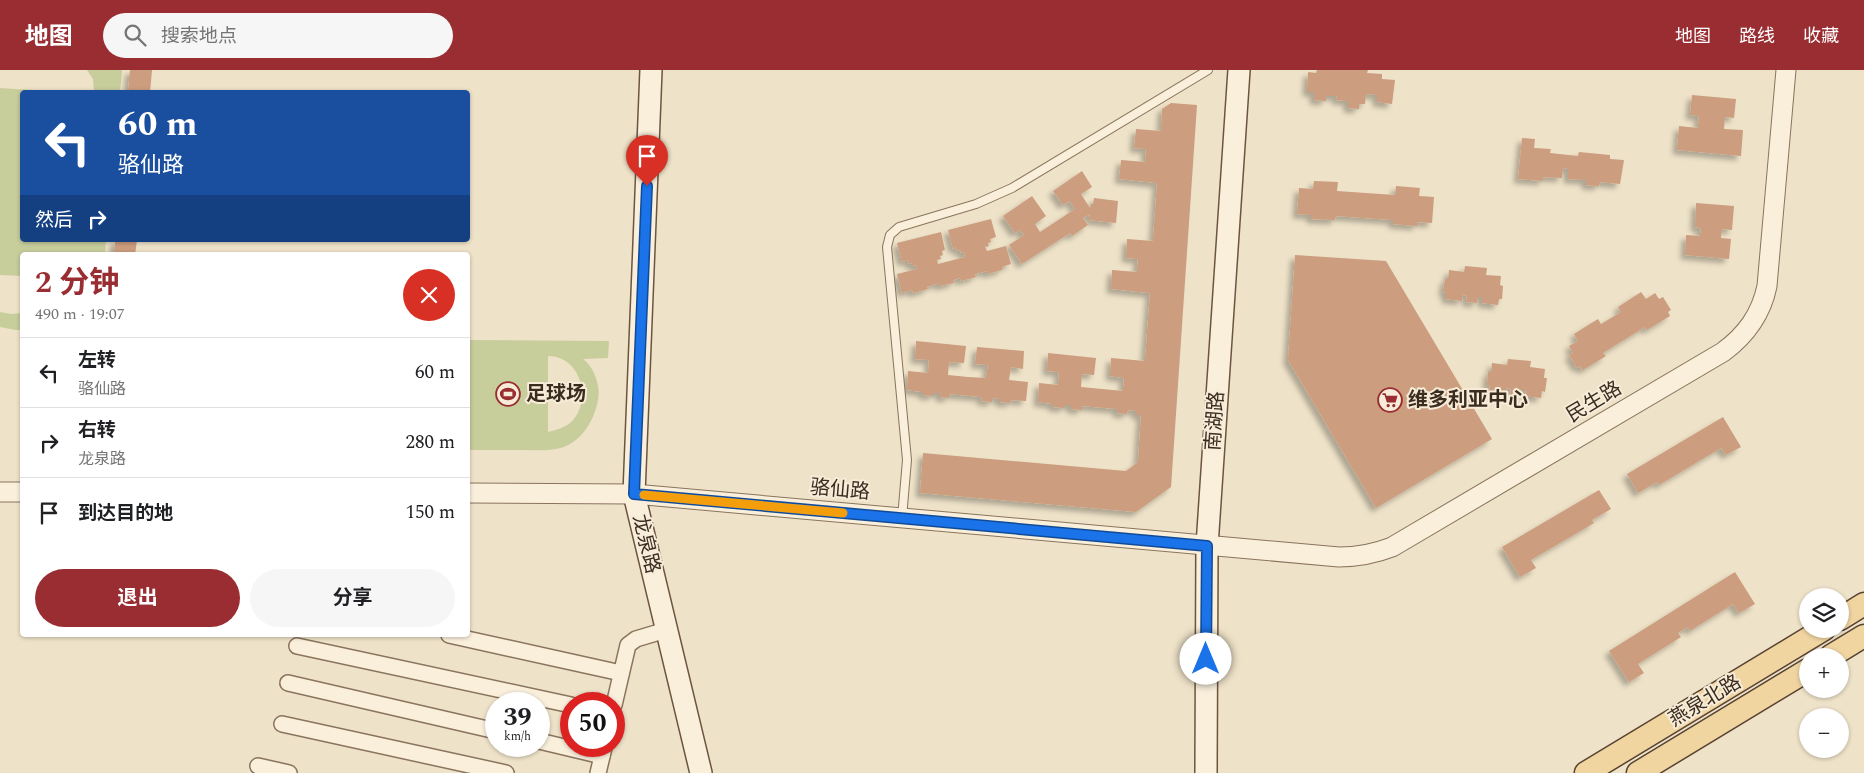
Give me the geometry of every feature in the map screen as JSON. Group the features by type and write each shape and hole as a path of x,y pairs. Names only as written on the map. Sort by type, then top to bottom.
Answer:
{"main road":[{"name":"龙泉路","path":"652,70 634,494 701,773"},
{"name":"南湖路","path":"1206,773 1207,546 1239,70"},
{"path":"1849,613 1864,604"},
{"path":"1844,648 1864,636"},
{"name":"燕泉北路","path":"1586,773 1809,638"},
{"name":"燕泉北路","path":"1638,773 1799,675"}],"street":[{"name":"民生路","path":"1207,546 1339,557 1377,553 1392,547 1732,345 1754,321 1767,286 1786,70"},
{"path":"0,492 20,492"},
{"name":"骆仙路","path":"470,493 634,494 1207,546"},
{"path":"617,692 629,642 666,630"},
{"path":"458,637 621,672"},
{"path":"297,646 560,704"},
{"path":"288,683 485,728"},
{"path":"282,724 506,773"},
{"path":"598,773 602,757"},
{"path":"258,766 289,773"}],"lane":[{"path":"902,518 907,460 888,247 890,235 899,227 968,207 1012,188 1208,70"}],"green space":[{"path":"87,70 122,70 120,90 94,90 93,79"},
{"path":"0,88 32,90 20,90 20,242 106,242 105,252 20,252 20,276 0,275"},
{"path":"0,312 20,313 20,330 0,327"},
{"path":"470,340 609,341 608,358 583,359 596,377 599,395 589,424 579,438 572,443 565,447 547,450 470,450","holes":["548,356 560,358 576,372 580,382 581,404 577,414 570,423 563,428 548,432"]}],"building":[{"path":"130,70 152,70 150,90 128,90"},
{"path":"1317,70 1368,70 1367,73 1382,74 1382,79 1395,80 1392,104 1377,102 1377,95 1366,94 1365,104 1359,104 1359,109 1348,108 1348,101 1336,100 1337,96 1326,96 1326,101 1314,100 1314,92 1307,92 1308,72 1316,73"},
{"path":"1692,95 1736,99 1734,118 1725,117 1724,129 1743,130 1741,156 1677,150 1679,126 1698,128 1699,116 1690,115"},
{"path":"1171,103 1197,105 1171,487 1136,512 920,493 923,453 1126,471 1138,462 1141,415 1136,415 1136,411 1128,410 1127,414 1117,413 1117,409 1082,406 1082,410 1071,409 1071,405 1064,405 1064,408 1053,407 1053,404 1038,402 1039,383 1058,385 1059,372 1047,371 1048,353 1096,358 1094,375 1082,374 1081,387 1123,391 1124,378 1110,376 1111,358 1145,361 1150,293 1111,289 1112,270 1137,272 1138,259 1126,258 1127,239 1153,241 1157,183 1119,179 1121,160 1145,162 1146,149 1134,148 1136,129 1161,131 1162,109"},
{"path":"1522,138 1535,139 1534,148 1551,149 1550,153 1578,156 1579,152 1610,155 1610,159 1624,160 1620,184 1600,182 1599,186 1586,185 1586,180 1568,179 1568,169 1563,168 1562,178 1543,177 1543,181 1518,179"},
{"path":"1082,171 1092,187 1081,194 1090,208 1094,198 1118,201 1116,223 1089,220 1090,214 1083,218 1088,225 1072,236 1070,233 1022,264 1009,245 1024,235 1020,230 1015,233 1003,216 1032,196 1046,216 1035,224 1040,232 1075,209 1070,201 1063,205 1053,191"},
{"path":"1314,181 1338,182 1337,191 1395,195 1396,186 1420,188 1419,196 1434,197 1432,223 1417,222 1417,226 1393,224 1393,220 1336,216 1335,220 1311,219 1311,215 1297,214 1299,188 1313,189"},
{"path":"1696,203 1734,206 1732,230 1722,229 1721,238 1731,239 1729,259 1685,255 1686,235 1700,236 1701,228 1695,227"},
{"path":"991,219 996,237 990,239 989,246 985,247 987,251 1006,246 1011,264 1002,267 1002,270 987,274 987,271 975,274 976,277 961,281 960,278 953,280 954,283 939,286 939,283 927,287 928,289 913,293 912,290 902,293 897,274 917,269 916,265 912,266 912,263 909,264 908,260 902,262 897,243 941,232 945,250 942,251 941,259 937,260 938,264 965,257 964,252 957,251 956,247 953,249 948,230"},
{"path":"115,242 137,242 135,252 114,252"},
{"name":"维多利亚中心","path":"1295,255 1386,261 1492,439 1376,508 1288,360"},
{"path":"1465,266 1487,268 1486,275 1501,276 1500,285 1503,286 1502,299 1499,299 1498,305 1482,303 1482,297 1478,297 1477,303 1466,302 1467,296 1463,295 1462,301 1446,299 1446,293 1443,292 1449,270 1464,272"},
{"path":"1641,292 1646,299 1655,293 1659,299 1663,297 1671,310 1668,312 1670,316 1647,330 1645,327 1603,353 1606,356 1583,370 1580,366 1577,368 1569,355 1573,353 1569,346 1578,341 1574,334 1598,319 1601,324 1621,312 1618,307"},
{"path":"916,341 966,346 964,363 949,362 948,375 968,377 986,378 988,365 975,364 977,347 1024,351 1023,369 1011,367 1009,380 1028,382 1026,401 1011,400 1010,403 1000,402 1000,399 993,398 992,402 981,401 982,397 949,394 949,398 940,397 940,393 933,393 933,396 923,395 923,392 907,390 908,371 928,373 929,360 915,359"},
{"path":"1508,359 1531,361 1530,367 1545,369 1544,378 1547,378 1545,392 1542,391 1541,398 1525,396 1526,390 1521,390 1521,396 1510,395 1511,389 1506,388 1506,394 1489,392 1490,386 1487,385 1488,372 1491,372 1492,363 1507,365"},
{"path":"1723,417 1741,447 1726,455 1721,448 1659,485 1657,482 1638,493 1627,474"},
{"path":"1599,490 1611,509 1592,520 1594,523 1531,560 1536,568 1520,577 1502,547"},
{"path":"1735,572 1755,604 1739,613 1733,604 1690,631 1688,627 1678,633 1681,637 1638,664 1644,673 1629,682 1609,651"}],"slow traffic":[{"path":"644,495 843,513"}],"place":[{"name":"足球场","path":"508,394"},
{"name":"维多利亚中心","path":"1390,400"}],"route":[{"path":"647,186 634,494 1207,546 1206,659"}]}
